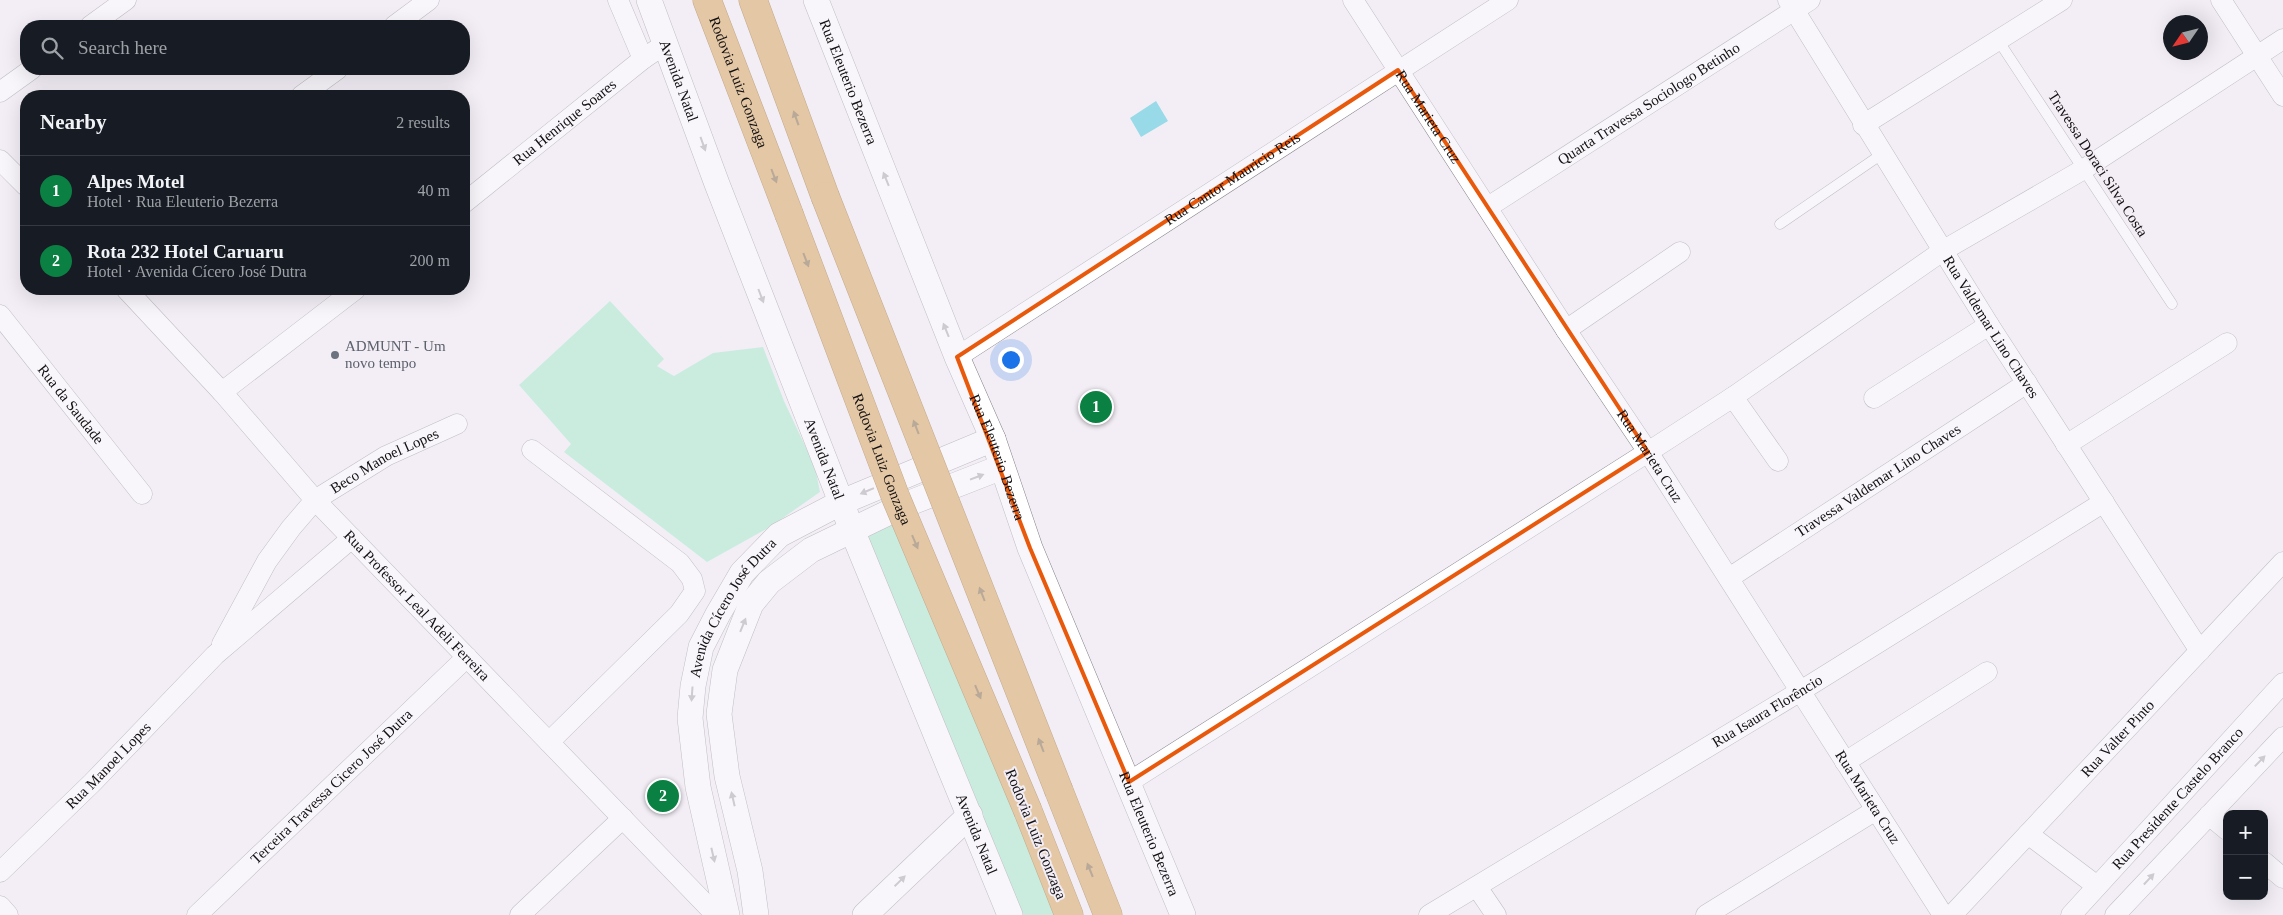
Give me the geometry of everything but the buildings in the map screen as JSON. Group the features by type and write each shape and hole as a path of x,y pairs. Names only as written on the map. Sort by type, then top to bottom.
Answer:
{"highway":[{"name":"Rodovia Luiz Gonzaga","path":"707,0 896,498 1028,811 1069,915"},
{"path":"753,0 825,196 1108,915"}],"street":[{"path":"98,20 126,0"},
{"path":"402,20 429,0"},
{"path":"618,0 643,59"},
{"name":"Avenida Natal","path":"649,0 717,184 852,530 1010,915"},
{"name":"Rua Eleuterio Bezerra","path":"816,0 957,358 993,439 1030,548 1183,915"},
{"name":"Rua Marieta Cruz","path":"1353,0 1566,330 1648,452 1799,692 1943,915"},
{"name":"Rua Cantor Mauricio Reis","path":"957,358 1508,0"},
{"path":"1863,125 2062,0"},
{"path":"2221,0 2283,96"},
{"name":"Rua Valdemar Lino Chaves","path":"1798,3 1863,125 1944,250 1988,325 2028,383 2066,445 2200,651"},
{"name":"Quarta Travessa Sociologo Betinho","path":"1488,207 1798,3"},
{"path":"1129,782 1733,397 1944,250 2084,169 2283,39"},
{"name":"Rua Henrique Soares","path":"470,198 643,59 665,44"},
{"path":"0,92 24,75"},
{"path":"309,90 330,75"},
{"path":"0,160 20,180"},
{"path":"1566,330 1680,252"},
{"name":"Rua Professor Leal Adeli Ferreira","path":"132,295 222,392 315,500 716,915"},
{"path":"222,392 348,295"},
{"name":"Rua da Saudade","path":"0,316 142,494"},
{"path":"1874,398 1988,325"},
{"path":"2066,445 2227,343"},
{"name":"Travessa Valdemar Lino Chaves","path":"1729,578 2028,383"},
{"path":"1733,397 1778,461"},
{"name":"Beco Manoel Lopes","path":"315,500 386,456 457,424"},
{"name":"Avenida Cícero José Dutra","path":"727,915 698,787 690,718 693,686 701,647 742,573 779,535 842,502 993,439"},
{"path":"532,450 680,563 692,580 695,592 679,614 549,742"},
{"name":"Avenida Cícero José Dutra","path":"756,915 750,871 727,776 720,714 725,670 751,604 769,582 811,550 902,506 1002,468"},
{"name":"Rua Manoel Lopes","path":"216,656 267,561 315,500"},
{"name":"Rua Isaura Florêncio","path":"1429,915 1799,692 2104,502"},
{"name":"Rua Manoel Lopes","path":"0,872 92,783 216,656 352,538"},
{"name":"Rua Valter Pinto","path":"1952,915 2283,562"},
{"name":"Terceira Travessa Cicero José Dutra","path":"197,915 467,657"},
{"path":"1845,762 1987,672"},
{"name":"Rua Presidente Castelo Branco","path":"2071,915 2283,683"},
{"path":"2122,913 2209,815 2283,737"},
{"path":"1706,915 1876,810"},
{"path":"865,915 970,815"},
{"path":"2209,815 2223,827"},
{"path":"520,915 623,818"},
{"path":"2028,834 2097,886"},
{"path":"2268,865 2283,878"},
{"path":"1478,887 1496,915"},
{"path":"0,906 8,915"}],"lane":[{"name":"Travessa Doraci Silva Costa","path":"1998,40 2172,304"},
{"path":"1780,224 1882,154"}],"highlighted area":[{"path":"1398,70 1648,452 1129,782 1030,548 957,357"}],"green space":[{"path":"610,301 664,359 657,366 674,376 713,353 763,347 784,401 815,467 820,492 770,527 707,562 564,452 571,444 519,385"},
{"path":"908,513 1067,915 1023,915 865,536"}],"water":[{"path":"1156,101 1168,121 1141,137 1130,118"}],"place":[{"name":"ADMUNT - Um novo tempo","path":"335,355"},
{"name":"Alpes Motel","path":"1096,407"},
{"name":"Rota 232 Hotel Caruaru","path":"663,796"}]}
